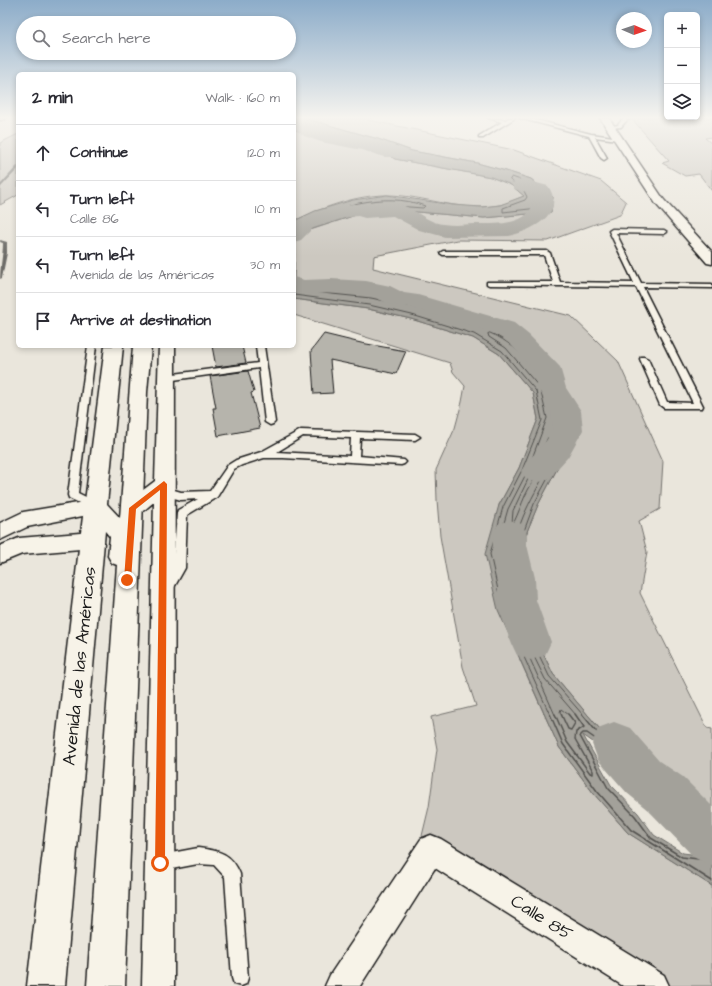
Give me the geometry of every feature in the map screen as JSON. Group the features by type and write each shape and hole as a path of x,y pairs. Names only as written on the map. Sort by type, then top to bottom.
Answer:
{"main road":[{"name":"Avenida de las Américas","path":"46,986 108,520 114,348"},
{"name":"Avenida de las Américas","path":"106,986 127,580 108,520 138,392 142,348"}],"street":[{"path":"635,164 660,202 712,260"},
{"path":"158,986 167,348"},
{"path":"0,555 19,546 62,542 108,520 164,487"},
{"path":"0,532 23,520 61,514 108,520"},
{"path":"61,514 74,516 78,522 78,529 75,533 62,542"},
{"name":"Calle 85","path":"340,986 431,849 653,986"}],"lane":[{"path":"644,359 664,405 699,406 612,231 664,232"},
{"path":"443,253 547,253 557,283"},
{"path":"489,283 712,286"},
{"path":"92,348 73,495 108,520"},
{"path":"260,348 270,422"},
{"path":"166,378 263,365"},
{"path":"163,595 179,568 182,512 213,494 231,467 239,462 264,455 301,433 415,436"},
{"path":"354,460 356,434"},
{"path":"264,455 401,462"},
{"path":"164,487 186,496 213,494"},
{"path":"160,863 198,856 218,858 232,874 240,978"}],"shaded area":[{"path":"0,164 16,164 16,196 0,205"},
{"path":"296,164 422,164 491,177 511,185 524,196 505,204 485,207 471,207 387,195 363,197 316,211 296,220"},
{"path":"481,164 553,164 601,181 626,202 620,215 548,241 457,240 374,256 373,268 571,316 618,361 663,461 660,509 639,521 647,552 640,593 707,728 712,729 712,824 599,728 553,674 517,600 521,551 538,505 557,469 563,392 558,381 520,340 504,328 432,307 371,294 302,287 296,285 296,235 365,212 396,210 484,218 551,212 553,197 531,179"},
{"path":"664,164 712,164 712,191 699,174 685,176"},
{"path":"296,299 368,309 411,319 473,338 499,354 533,393 538,419 519,468 499,505 520,660 559,747 594,794 628,833 712,886 712,986 653,986 431,849 422,836 429,807 437,749 431,717 476,706 463,667 440,536 437,500 436,470 455,428 465,386 453,372 450,363 296,316"}],"water":[{"path":"422,164 481,164 531,179 553,197 551,212 484,218 396,210 365,212 296,234 296,220 315,211 353,200 387,195 453,205 481,207 500,205 524,196 511,185 491,177"},
{"path":"296,285 302,287 371,294 432,307 504,328 520,340 558,381 563,392 566,411 565,449 557,469 538,505 521,551 517,600 553,674 599,728 712,824 712,841 666,794 583,735 611,785 638,813 654,835 683,853 706,856 712,852 712,886 628,833 594,794 559,747 498,610 485,554 499,505 519,468 538,419 533,393 499,354 473,338 411,319 368,309 296,299"}],"building":[{"path":"324,334 361,343 406,351 396,374 330,360 333,393 314,394 311,351"},
{"path":"212,348 242,348 246,363 216,367"},
{"path":"248,371 254,392 251,393 260,428 218,436 213,408 216,408 210,376"}],"waterway":[{"path":"0,187 16,169"},
{"path":"296,234 306,224 322,217 340,212 360,210 365,212 396,210 426,226 445,231 509,230 525,224 536,217 542,208 543,199 541,190 521,185"},
{"path":"0,241 5,242 5,253 0,278"},
{"path":"296,285 302,287 343,286 375,289 398,299 410,300 505,328 520,340 546,367 552,388 566,411 568,430 557,449 537,471"},
{"path":"510,534 509,545 517,578 517,600 531,642"},
{"path":"614,744 643,777 666,794 712,841"}],"route":[{"path":"127,580 133,508 164,484 160,863"}]}
